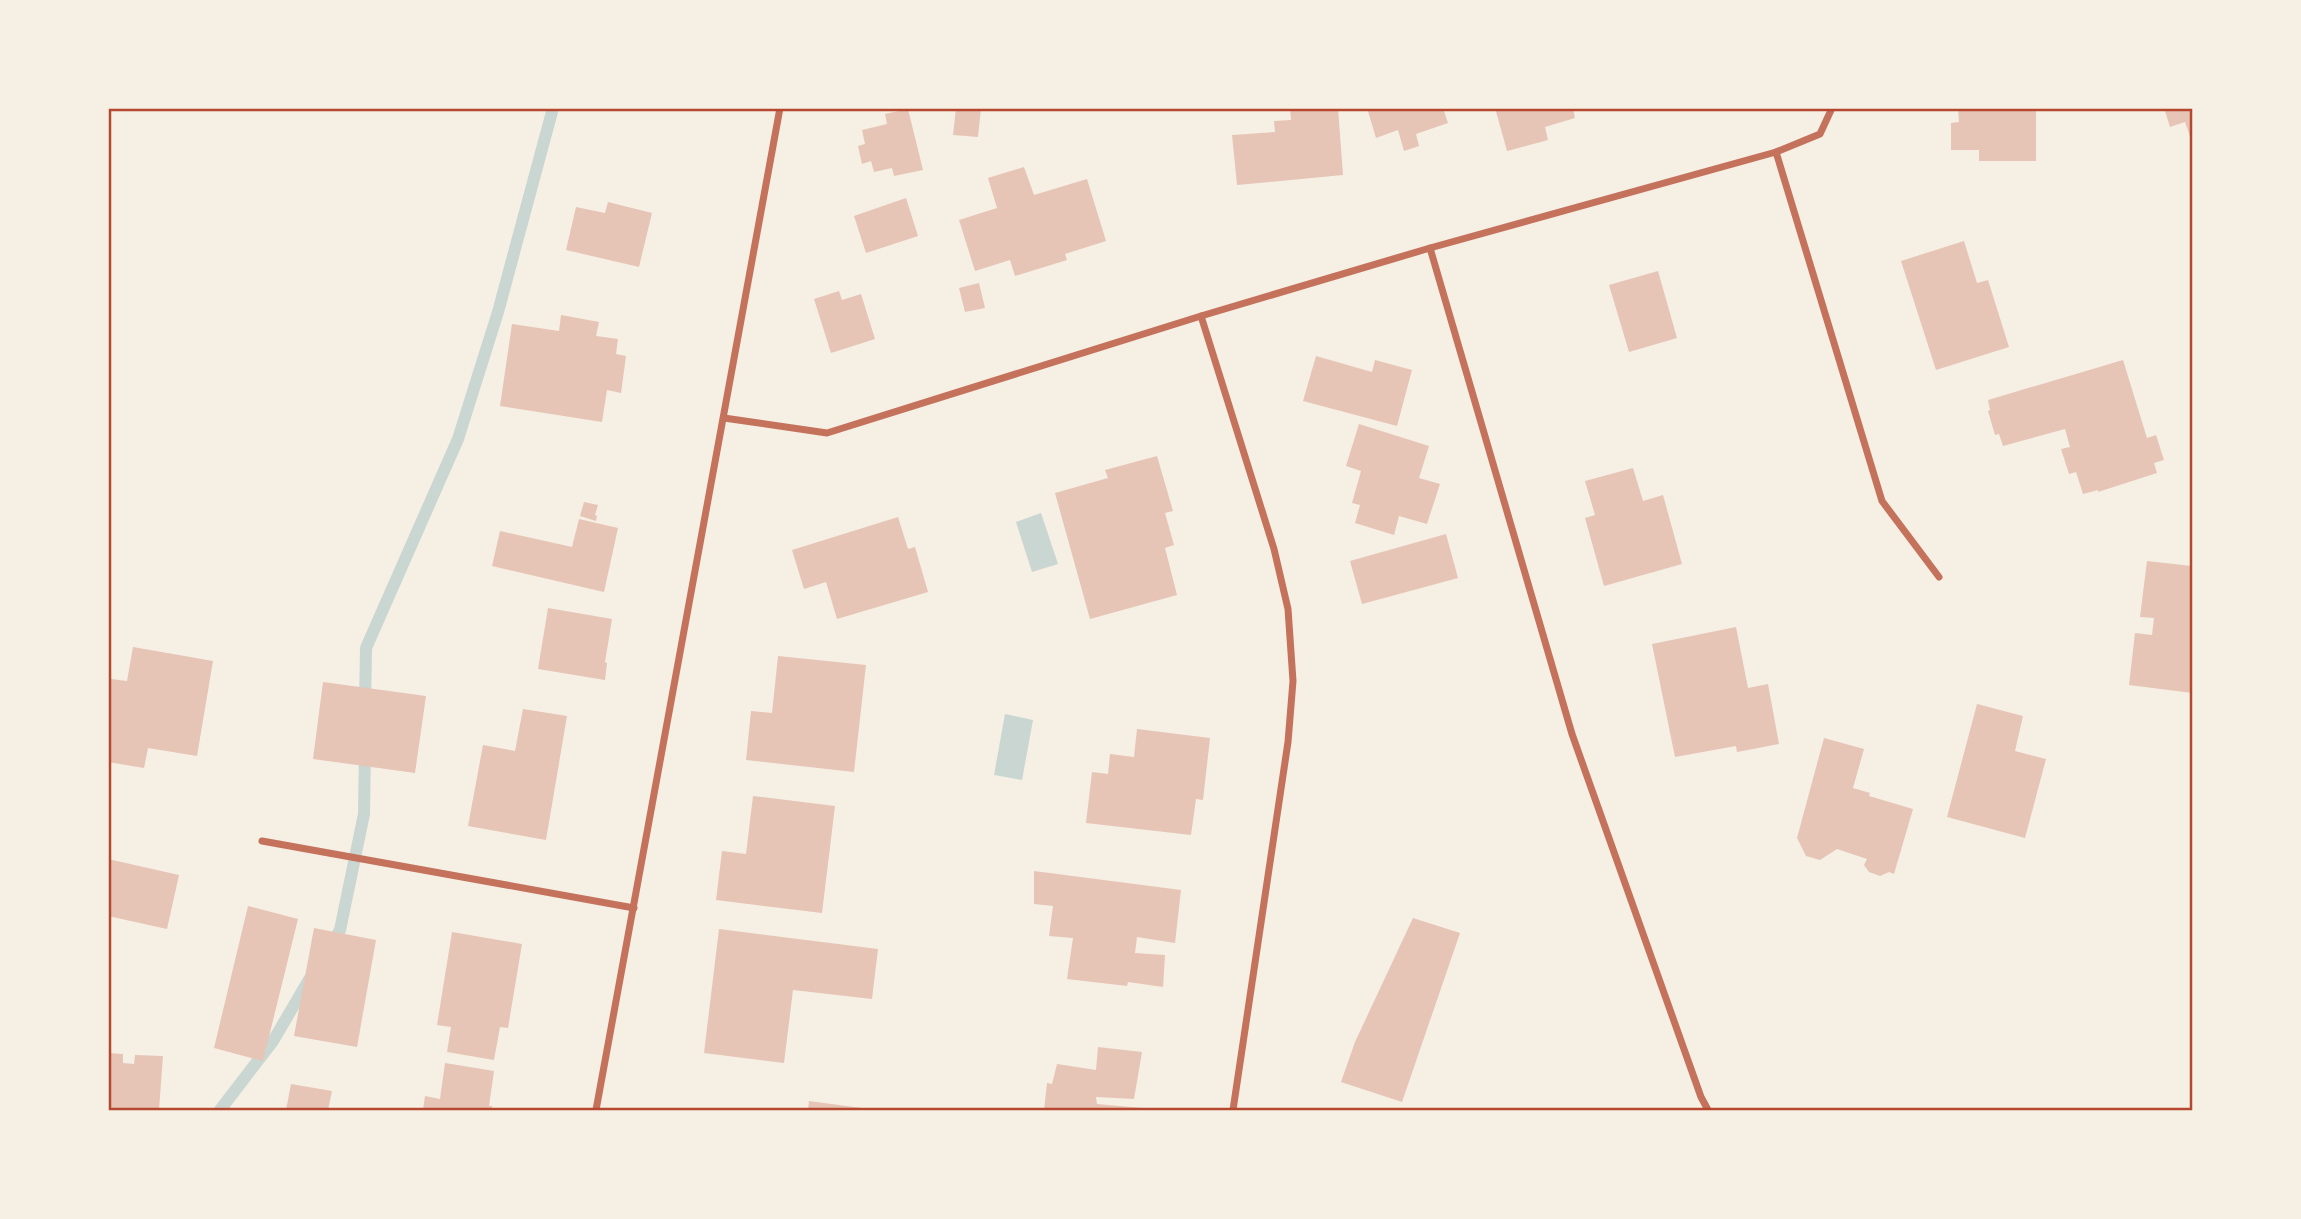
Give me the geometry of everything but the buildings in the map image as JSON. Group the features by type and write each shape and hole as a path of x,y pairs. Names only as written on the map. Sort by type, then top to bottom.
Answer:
{"street":[{"path":"596,1111 780,108"},
{"path":"724,418 827,433 1201,316 1430,248 1776,152 1820,134 1832,108"},
{"path":"1776,152 1882,501 1939,577"},
{"path":"1430,248 1572,734 1696,1084 1708,1111"},
{"path":"1201,316 1274,549 1288,608 1293,681 1288,742 1233,1111"},
{"path":"262,841 634,908"}],"shaded area":[{"path":"1041,513 1058,564 1032,572 1016,522"},
{"path":"1005,714 1033,720 1022,780 994,775"}],"waterway":[{"path":"365,705 366,648 458,439 498,312 553,108"},
{"path":"331,945 340,930 364,814 365,751"},
{"path":"220,1110 273,1041 310,978"}]}
